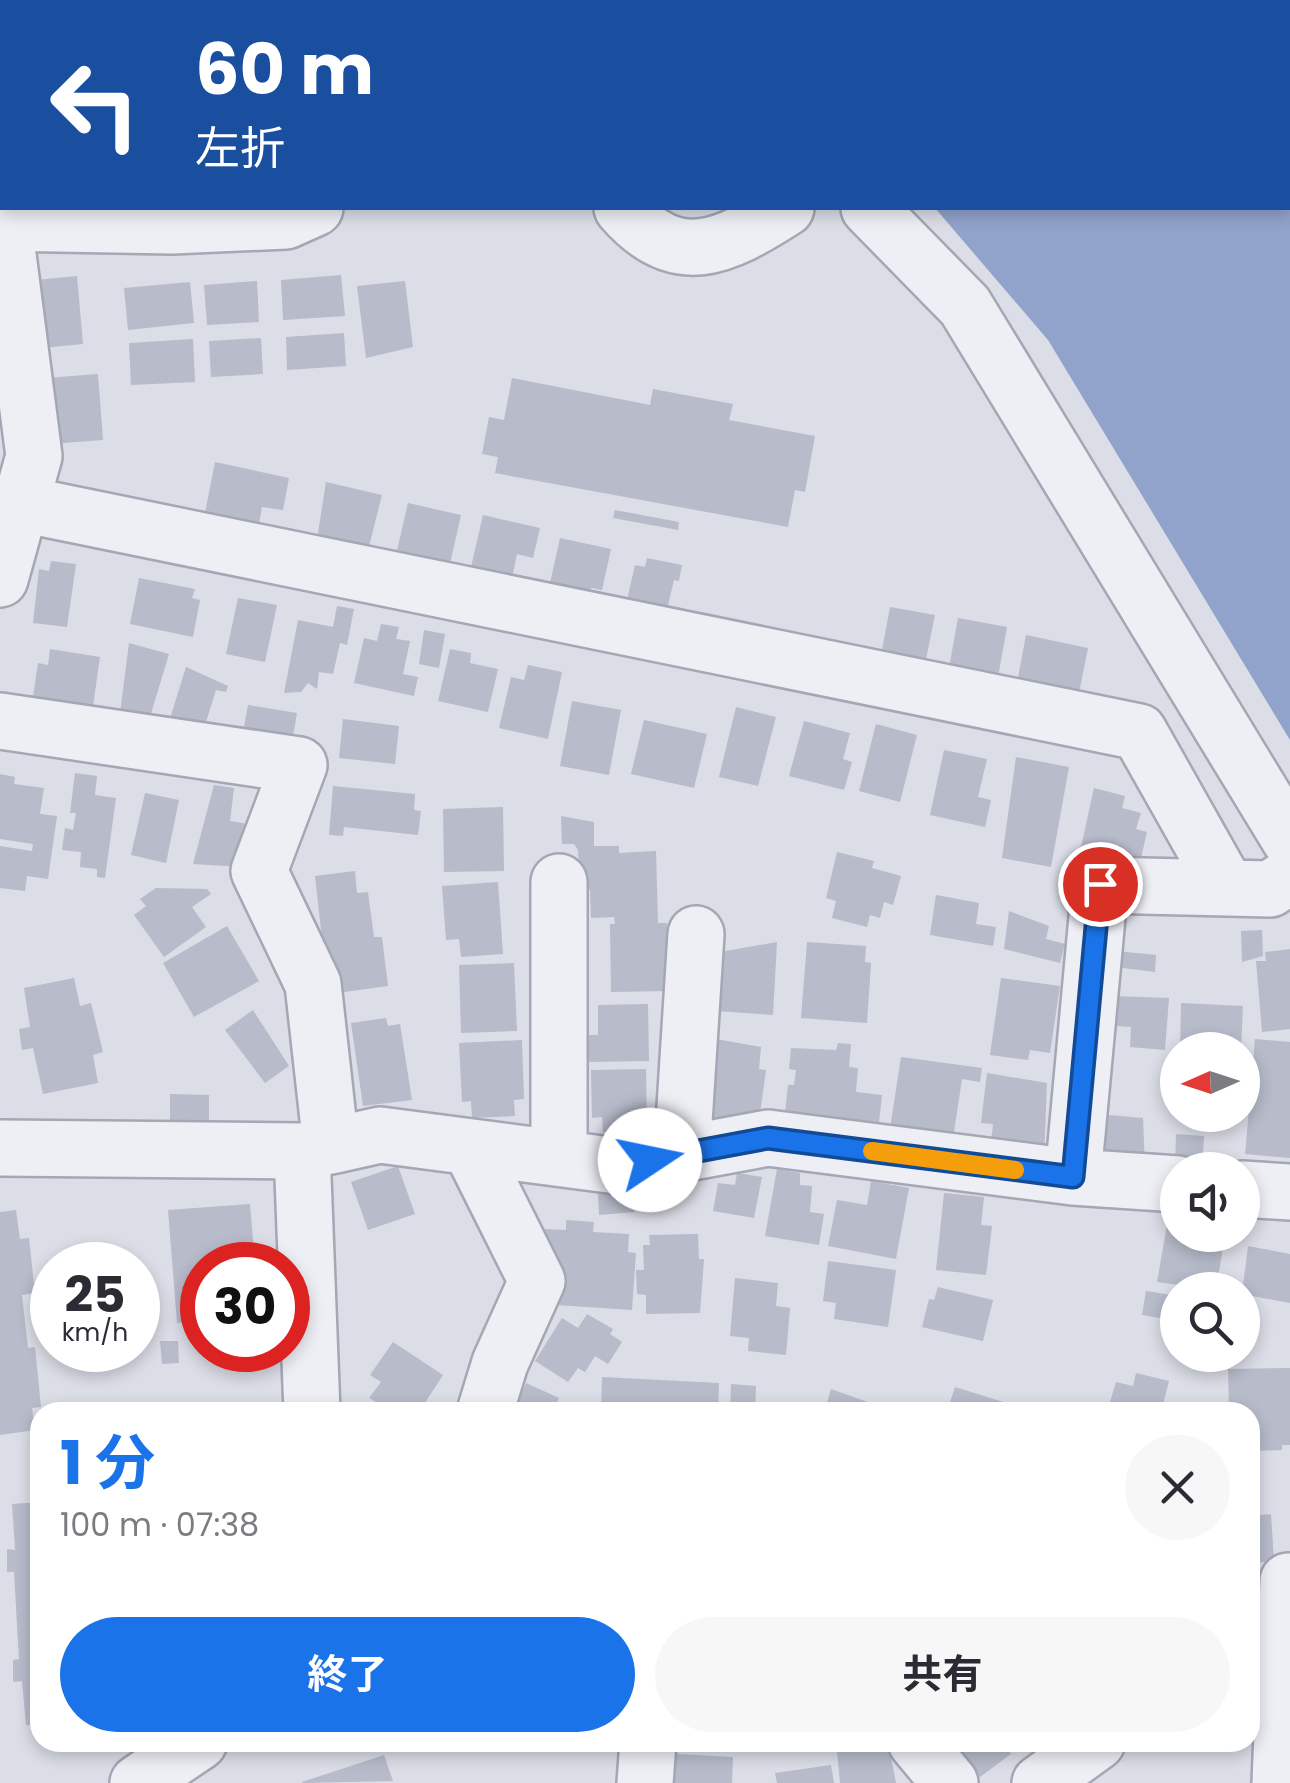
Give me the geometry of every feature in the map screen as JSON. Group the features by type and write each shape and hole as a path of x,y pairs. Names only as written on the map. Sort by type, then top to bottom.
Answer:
{"street":[{"path":"0,580 34,456 2,224 172,226 286,220 310,210"},
{"path":"624,210 648,236 680,247 714,248 782,210"},
{"path":"871,210 965,306 1290,840"},
{"path":"22,504 1139,732 1228,888"},
{"path":"0,721 299,765 260,872 313,984 316,1148 312,1402"},
{"path":"1073,1177 1100,884 1270,889 1290,876"},
{"path":"559,882 559,1158"},
{"path":"682,1154 696,934"},
{"path":"0,1148 316,1148 380,1135 617,1166 768,1138 1073,1177 1160,1183"},
{"path":"470,1147 537,1280 500,1363 488,1402"},
{"path":"1260,1190 1290,1192"},
{"path":"1276,1580 1266,1714 1280,1783"},
{"path":"138,1783 184,1752"},
{"path":"645,1783 647,1752"},
{"path":"924,1752 950,1783"},
{"path":"1040,1783 1083,1752"}],"water":[{"path":"937,210 1290,210 1290,740 1048,340"}],"building":[{"path":"341,275 345,316 283,320 281,280"},
{"path":"77,276 83,344 42,348 36,280"},
{"path":"257,281 259,322 207,325 204,285"},
{"path":"405,281 413,347 366,358 357,286"},
{"path":"190,282 194,323 128,330 124,288"},
{"path":"344,333 346,366 287,370 286,337"},
{"path":"261,338 263,374 211,377 209,341"},
{"path":"193,339 195,382 131,385 129,343"},
{"path":"98,374 103,440 50,444 46,378"},
{"path":"512,378 650,405 653,389 733,404 729,420 815,436 805,492 795,490 788,527 495,473 498,457 482,454 489,417 504,420"},
{"path":"215,462 289,478 283,510 262,507 257,535 205,513"},
{"path":"326,482 382,495 364,566 315,552"},
{"path":"408,503 461,515 449,568 392,572"},
{"path":"615,510 679,522 678,530 613,518"},
{"path":"483,515 540,528 533,558 517,554 508,597 466,589"},
{"path":"560,538 611,549 602,590 591,588 585,614 545,606"},
{"path":"647,558 682,565 679,581 674,580 662,630 622,622 635,565 645,567"},
{"path":"51,561 76,564 67,627 33,623 39,569 49,571"},
{"path":"139,578 195,589 192,598 200,600 193,637 130,624"},
{"path":"238,598 277,605 265,662 226,654"},
{"path":"337,606 354,609 347,645 340,643 333,674 319,672 317,689 308,683 301,692 284,693 298,620 333,627"},
{"path":"890,607 935,615 924,669 880,661"},
{"path":"958,618 1007,627 996,688 947,679"},
{"path":"381,624 399,627 396,639 410,641 403,674 418,677 414,696 354,683 364,638 377,641"},
{"path":"424,630 445,634 439,668 419,664"},
{"path":"1026,635 1088,648 1075,713 1016,688"},
{"path":"129,643 169,654 150,717 120,713"},
{"path":"50,649 100,657 93,706 33,697 38,663 48,665"},
{"path":"450,649 471,653 470,663 498,669 488,712 438,701"},
{"path":"528,665 562,672 548,739 499,728 511,677 524,680"},
{"path":"186,667 228,686 226,692 216,690 205,725 168,725"},
{"path":"572,701 621,710 609,775 560,766"},
{"path":"248,705 297,713 289,759 228,748 232,725 244,727"},
{"path":"736,707 776,717 758,786 719,777"},
{"path":"343,719 399,726 395,764 339,758"},
{"path":"644,720 707,734 694,788 631,774"},
{"path":"804,721 850,733 843,759 852,762 844,790 789,776"},
{"path":"876,724 917,735 900,802 859,791"},
{"path":"944,750 987,759 978,797 991,800 985,827 930,815"},
{"path":"1016,757 1069,767 1051,867 1002,858"},
{"path":"75,773 97,776 95,795 116,798 105,878 97,877 97,869 80,867 81,852 62,850 65,828 73,830 76,813 70,813"},
{"path":"0,774 15,777 14,784 44,788 40,814 57,816 48,879 27,876 25,891 0,888 0,846 32,851 33,844 0,839"},
{"path":"214,785 234,788 230,821 248,824 243,867 193,864"},
{"path":"333,786 415,794 414,810 421,811 418,835 344,827 343,836 329,835"},
{"path":"1094,788 1125,796 1122,808 1141,813 1136,829 1147,832 1137,875 1078,861"},
{"path":"145,793 179,800 166,863 131,855"},
{"path":"503,807 504,871 444,872 443,809"},
{"path":"561,816 594,822 594,846 619,846 619,853 656,851 658,923 667,923 667,991 611,992 610,924 615,924 614,917 591,918 590,890 580,890 578,850 574,844 562,844"},
{"path":"837,852 874,861 872,868 901,876 893,905 884,902 880,918 870,915 867,927 832,918 836,901 826,898"},
{"path":"355,871 357,893 368,892 374,937 382,937 388,986 337,993 325,966 315,876"},
{"path":"498,882 503,954 461,957 459,939 446,940 442,886"},
{"path":"156,888 207,889 211,894 192,907 206,927 164,957 134,915 146,906 140,899"},
{"path":"936,895 979,903 976,924 996,927 993,946 930,935"},
{"path":"1009,911 1049,926 1046,939 1065,944 1060,963 1004,949"},
{"path":"227,926 259,981 194,1017 163,963"},
{"path":"1262,930 1263,956 1242,962 1241,931"},
{"path":"777,942 773,1015 716,1011 720,952"},
{"path":"807,942 866,946 865,962 871,963 867,1023 801,1018"},
{"path":"1290,949 1290,1029 1262,1032 1256,961 1266,961 1265,952"},
{"path":"1116,951 1156,955 1155,972 1115,967"},
{"path":"514,963 517,1031 461,1033 459,965"},
{"path":"74,978 80,1006 91,1003 103,1052 93,1055 98,1083 43,1094 33,1048 22,1050 19,1029 30,1027 24,988"},
{"path":"1001,978 1060,986 1050,1053 1030,1050 1028,1060 990,1055"},
{"path":"1113,996 1169,998 1166,1032 1160,1032 1160,1050 1130,1047 1131,1027 1116,1026"},
{"path":"1181,1003 1243,1006 1242,1032 1180,1032"},
{"path":"648,1004 649,1061 587,1062 587,1035 598,1035 598,1005"},
{"path":"253,1010 289,1066 265,1083 225,1030"},
{"path":"386,1018 388,1026 400,1024 412,1100 363,1106 351,1023"},
{"path":"710,1038 761,1047 759,1069 766,1070 759,1121 700,1125"},
{"path":"1260,1039 1290,1042 1290,1158 1245,1152 1247,1132 1260,1132"},
{"path":"522,1040 524,1099 514,1100 515,1116 472,1118 471,1101 462,1102 459,1043"},
{"path":"838,1043 851,1044 849,1067 858,1068 856,1092 882,1095 877,1141 783,1132 788,1085 794,1085 796,1070 789,1069 791,1048 836,1050"},
{"path":"901,1057 982,1068 980,1082 962,1079 952,1145 889,1135"},
{"path":"646,1069 647,1130 603,1132 602,1117 592,1118 591,1070"},
{"path":"987,1073 1047,1083 1044,1159 990,1154 993,1124 981,1123"},
{"path":"170,1094 209,1095 209,1121 170,1120"},
{"path":"1097,1114 1143,1118 1145,1169 1097,1169"},
{"path":"1176,1134 1204,1136 1203,1152 1175,1152"},
{"path":"398,1166 415,1214 368,1230 351,1182"},
{"path":"777,1169 800,1173 800,1185 812,1186 810,1212 824,1214 819,1245 765,1236"},
{"path":"737,1173 762,1177 754,1218 713,1211 718,1183 735,1185"},
{"path":"871,1181 909,1188 896,1259 828,1246 837,1200 867,1205"},
{"path":"633,1191 635,1212 599,1215 598,1194"},
{"path":"944,1193 984,1197 981,1225 992,1226 986,1275 936,1270"},
{"path":"250,1204 253,1242 180,1242 180,1323 177,1323 168,1210"},
{"path":"16,1210 20,1239 29,1238 30,1294 22,1295 30,1372 38,1372 40,1402 30,1402 30,1431 0,1435 0,1212"},
{"path":"566,1220 594,1222 593,1232 629,1234 628,1252 636,1253 632,1310 556,1305 542,1263 544,1229 566,1230"},
{"path":"698,1234 699,1259 704,1259 700,1313 646,1314 646,1295 637,1294 636,1270 644,1270 643,1245 650,1245 649,1235"},
{"path":"1260,1248 1290,1254 1290,1303 1260,1297 1260,1272 1245,1272 1247,1252 1260,1252"},
{"path":"1162,1252 1222,1252 1219,1272 1160,1272 1157,1282"},
{"path":"828,1261 896,1270 888,1327 834,1319 836,1303 823,1301"},
{"path":"735,1278 778,1283 776,1306 790,1308 786,1355 748,1351 749,1338 730,1336"},
{"path":"938,1287 993,1300 983,1341 922,1327 929,1299 934,1300"},
{"path":"1146,1291 1160,1293 1160,1318 1142,1315"},
{"path":"587,1314 613,1329 610,1334 622,1342 608,1364 595,1356 585,1372 578,1368 568,1382 535,1361 562,1318 578,1328"},
{"path":"160,1341 178,1341 179,1363 162,1364"},
{"path":"393,1342 443,1375 425,1402 376,1402 369,1398 381,1382 370,1375"},
{"path":"1290,1368 1290,1445 1282,1445 1282,1450 1260,1451 1260,1402 1229,1402 1228,1372"},
{"path":"1136,1373 1169,1381 1164,1402 1110,1402 1116,1382 1133,1386"},
{"path":"602,1377 719,1383 718,1402 601,1402"},
{"path":"526,1383 559,1398 557,1402 518,1402"},
{"path":"731,1384 756,1386 755,1402 730,1402"},
{"path":"955,1387 1004,1402 950,1402"},
{"path":"831,1389 868,1402 827,1402"},
{"path":"30,1503 30,1725 26,1725 22,1681 13,1682 13,1660 19,1659 14,1572 7,1572 7,1549 15,1550 12,1504"},
{"path":"1271,1514 1274,1561 1260,1562 1260,1515"},
{"path":"837,1752 890,1752 896,1783 840,1783"},
{"path":"961,1752 1010,1752 1011,1754 980,1777"},
{"path":"676,1754 733,1757 732,1783 674,1783"},
{"path":"384,1755 393,1781 302,1783 302,1782"},
{"path":"831,1765 834,1783 777,1783 775,1773"}],"slow traffic":[{"path":"872,1151 1015,1170"}],"route":[{"path":"650,1160 768,1138 1073,1177 1100,884"}]}
